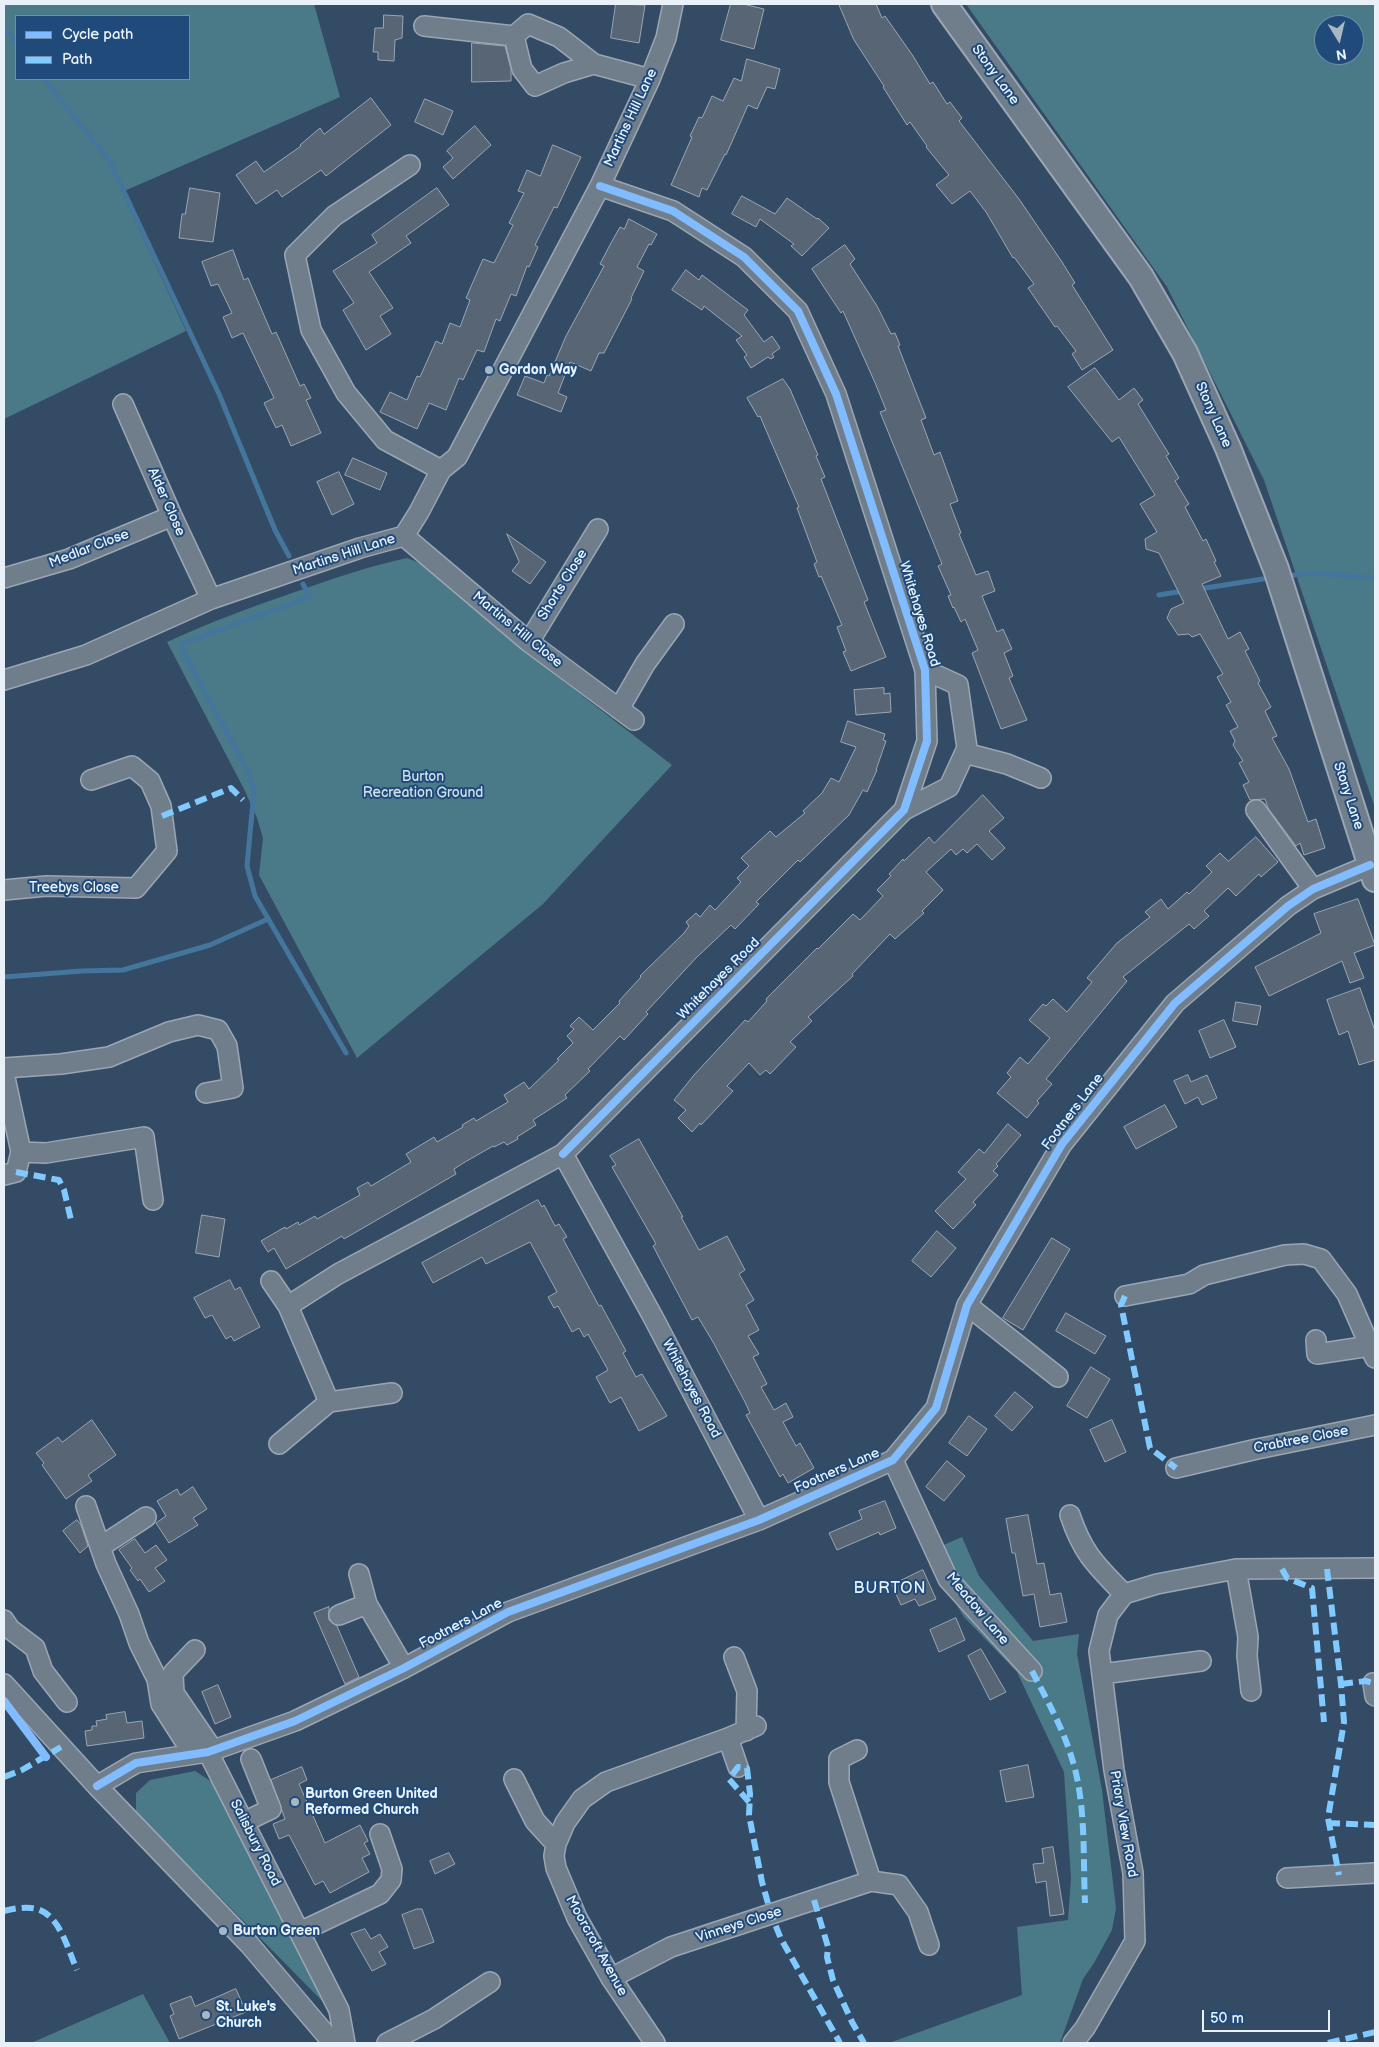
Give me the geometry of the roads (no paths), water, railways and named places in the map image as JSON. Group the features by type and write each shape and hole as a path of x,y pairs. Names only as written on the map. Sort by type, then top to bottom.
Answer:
{"main road":[{"name":"Stony Lane","path":"944,4 1141,277 1185,353 1228,448 1276,569 1373,872"}],"street":[{"name":"Martins Hill Lane","path":"4,680 86,655 212,599 360,548 404,536 441,470 457,457 600,186 650,78 666,38 673,4"},
{"path":"424,26 514,36 528,24 559,37 594,64 650,78"},
{"path":"514,36 522,69 535,86 564,73 594,64"},
{"path":"410,165 334,216 295,255 311,330 346,393 385,440 441,470"},
{"name":"Whitehayes Road","path":"600,186 673,212 744,257 798,311 836,394 925,670 927,741 904,810"},
{"name":"Alder Close","path":"123,404 172,516 212,599"},
{"name":"Medlar Close","path":"4,578 69,559 172,516"},
{"name":"Shorts Close","path":"529,642 598,529"},
{"name":"Martins Hill Close","path":"404,536 529,642 634,720"},
{"path":"619,709 645,664 674,624"},
{"name":"Whitehayes Road","path":"288,1306 338,1274 563,1154 904,810 949,787 967,748 958,685 925,670"},
{"path":"965,753 1007,764 1041,778"},
{"name":"Treebys Close","path":"4,890 46,886 136,888 167,851 161,806 150,780 132,766 91,780"},
{"path":"1256,810 1313,888"},
{"name":"Footners Lane","path":"205,1752 295,1721 404,1668 508,1612 759,1520 893,1460 936,1408 967,1305 1062,1144 1175,1003 1288,906 1313,888 1373,872"},
{"path":"4,1068 61,1064 109,1057 170,1032 198,1025 218,1030 226,1046 233,1088 206,1092"},
{"path":"4,1073 21,1152 16,1172 4,1176"},
{"path":"21,1152 46,1153 144,1137 153,1200"},
{"name":"Whitehayes Road","path":"563,1154 653,1317 759,1520"},
{"path":"1125,1296 1189,1284 1204,1275 1285,1255 1304,1254 1321,1258 1347,1294 1373,1352 1317,1354 1316,1340"},
{"path":"271,1281 288,1306 328,1402"},
{"path":"967,1305 1058,1377"},
{"path":"279,1444 328,1402 392,1393"},
{"name":"Crabtree Close","path":"1176,1468 1226,1455 1375,1426"},
{"name":"Meadow Lane","path":"893,1460 948,1579 1032,1671"},
{"path":"86,1506 100,1547 130,1614 139,1643 157,1679 161,1704 205,1752"},
{"path":"1070,1515 1078,1539 1092,1562 1124,1594 1157,1584 1236,1569 1375,1568"},
{"path":"100,1547 146,1517"},
{"path":"1236,1569 1248,1637 1247,1656 1251,1691"},
{"path":"359,1574 367,1604 404,1668"},
{"name":"Priory View Road","path":"1073,2043 1085,2028 1135,1941 1134,1873 1114,1770 1099,1651 1108,1615 1124,1594"},
{"path":"339,1614 367,1604"},
{"path":"4,1620 10,1629 35,1648 43,1671 67,1702"},
{"path":"195,1650 173,1673 174,1693 205,1752"},
{"name":"Moorcroft Avenue","path":"655,2043 611,1978 577,1918 556,1868 554,1856 556,1844 565,1823 582,1799 606,1782 751,1729 747,1691 734,1657"},
{"path":"1102,1674 1201,1661"},
{"path":"1375,1683 1372,1683 1375,1696"},
{"path":"4,1684 97,1786 249,1944 333,2043"},
{"path":"728,1738 738,1767"},
{"path":"857,1750 839,1759 839,1782 871,1881"},
{"path":"97,1786 136,1763 205,1752"},
{"name":"Salisbury Road","path":"205,1752 244,1822 339,2010 345,2043"},
{"path":"244,1822 271,1809 251,1759"},
{"path":"514,1779 535,1821 556,1844"},
{"path":"300,1932 380,1894 391,1880 392,1869 380,1834"},
{"path":"1287,1878 1375,1873"},
{"name":"Vinneys Close","path":"611,1978 671,1947 871,1881 899,1884 918,1912 929,1945"},
{"path":"387,2043 434,2019 490,1982"}],"waterway":[{"path":"4,27 15,42"},
{"path":"45,80 109,160 219,394 275,530 289,556"},
{"path":"1294,575 1310,573 1375,578"},
{"path":"1199,589 1263,579"},
{"path":"303,584 310,597 182,644 184,653 248,772 254,791 247,866 255,896 346,1053"},
{"path":"1159,595 1183,591"},
{"path":"4,977 123,970 210,945 268,919"}],"place":[{"name":"Gordon Way","path":"489,370"},
{"name":"Burton Green United Reformed Church","path":"295,1802"},
{"name":"Burton Green","path":"223,1931"},
{"name":"St. Luke's Church","path":"206,2015"}],"district":[{"name":"BURTON","path":"890,1589"}],"park label":[{"name":"Burton Recreation Ground","path":"423,786"}]}
